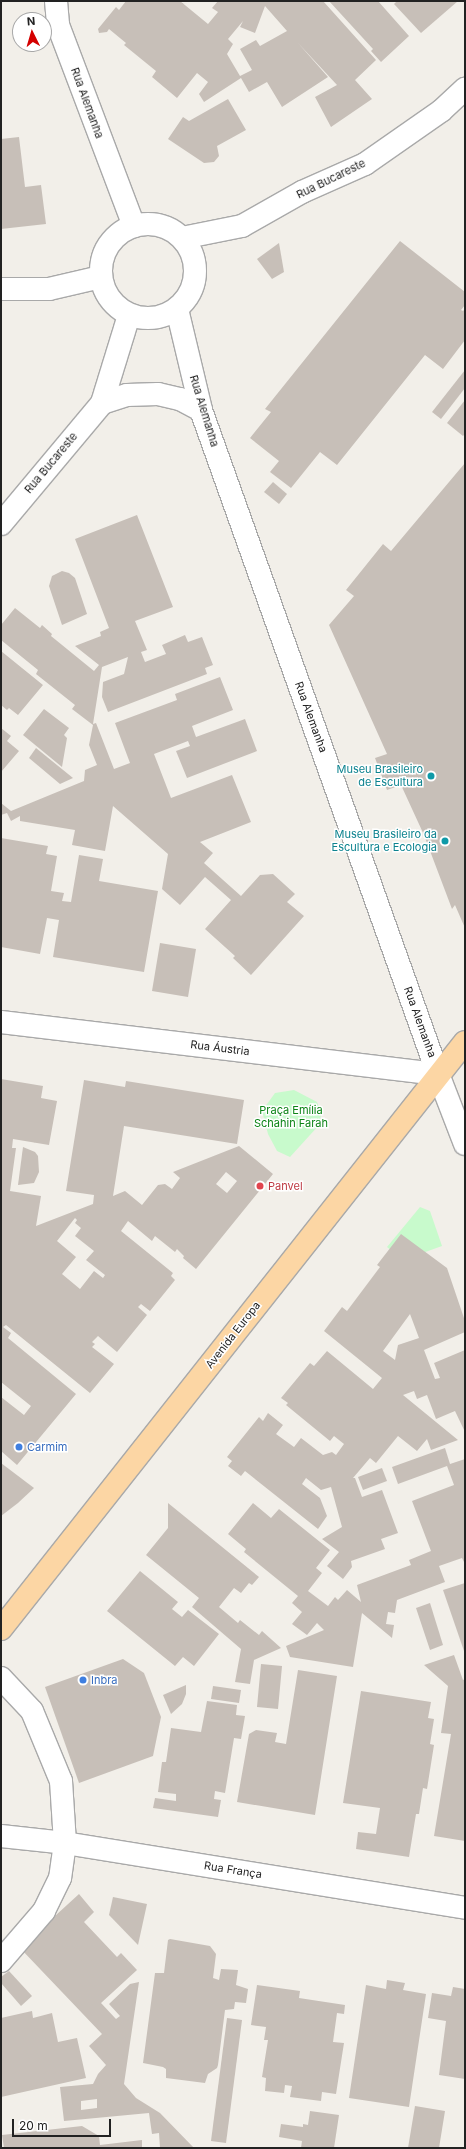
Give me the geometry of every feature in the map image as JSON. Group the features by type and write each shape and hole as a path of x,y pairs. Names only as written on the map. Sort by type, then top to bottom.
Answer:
{"main road":[{"name":"Avenida Europa","path":"1,1629 438,1074 465,1042"}],"street":[{"name":"Rua Alemanha","path":"56,1 58,25 134,226"},
{"name":"Rua Bucareste","path":"182,238 242,226 302,192 365,164 440,112 465,89"},
{"path":"151,224 168,228 182,238 191,251 194,262 194,283 188,298 177,309 157,317 146,319 129,315 116,306 109,297 101,277 102,261 108,246 119,234 134,226 151,224"},
{"path":"1,289 49,289 101,277"},
{"name":"Rua Alemanha","path":"177,309 201,410 438,1074 465,1144"},
{"name":"Rua Bucareste","path":"1,524 102,403 129,315"},
{"path":"102,403 127,395 158,394 180,399 201,410"},
{"name":"Rua Áustria","path":"1,1022 438,1074"},
{"path":"1,1678 32,1711 61,1781 65,1843 60,1878 44,1911 1,1961"},
{"name":"Rua França","path":"1,1836 65,1843 465,1908"}],"green space":[{"name":"Praça Emília Schahin Farah","path":"294,1090 317,1102 321,1112 320,1124 290,1157 277,1151 268,1134 262,1111 275,1093"},
{"path":"420,1207 430,1211 442,1246 403,1260 387,1247"}],"building":[{"path":"126,1 180,1 208,24 218,12 212,8 218,1 323,1 376,60 355,80 372,99 331,127 315,97 337,85 298,43 328,77 282,107 267,82 249,92 241,78 204,102 199,94 208,82 197,73 177,98 152,77 156,71 124,45 126,43 109,29 107,32 99,33 98,29 116,7 119,10","holes":["265,6 287,31 260,46 256,40 240,49 252,70 240,76 227,54 233,44 228,39 243,21 240,27 255,33"]},
{"path":"329,1 378,1 409,36 381,62 371,51 373,49"},
{"path":"397,1 458,1 421,33 394,4"},
{"path":"228,99 246,130 217,146 219,156 214,162 204,163 168,139 183,117 189,121"},
{"path":"19,137 25,187 41,185 46,224 1,229 1,139"},
{"path":"400,241 465,292 465,305 461,310 463,311 465,309 465,340 443,369 425,355 337,465 320,452 291,488 270,472 279,461 250,438 271,412 265,409"},
{"path":"279,243 284,272 272,279 257,259"},
{"path":"465,370 465,388 441,419 432,412"},
{"path":"465,400 465,434 463,436 447,423"},
{"name":"Museu Brasileiro de Escultura","path":"465,463 465,928 455,905 452,909 424,835 401,785 387,790 375,758 387,754 329,625 354,596 346,590 383,544 391,551"},
{"path":"273,482 287,494 279,504 264,492"},
{"path":"137,515 173,607 135,621 147,650 141,652 145,662 166,654 162,645 185,635 188,642 202,637 213,665 205,668 207,674 108,712 102,697 103,682 124,674 128,657 102,667 93,724 96,723 114,769 130,763 115,723 177,700 175,694 220,677 233,710 192,726 196,737 245,719 257,751 187,778 176,751 190,746 188,741 154,754 171,798 232,775 251,822 200,842 213,853 204,863 241,896 260,875 273,874 295,894 287,902 304,916 251,975 233,958 235,956 205,929 231,900 205,877 180,905 162,889 168,854 113,806 105,851 72,845 75,830 20,821 20,816 11,821 7,813 1,815 1,803 11,811 84,781 85,770 97,765 89,745 93,725 72,709 75,705 36,674 38,670 1,640 1,625 15,608 40,628 42,625 52,634 51,636 94,671 99,665 75,646 101,636 100,632 109,628 75,539"},
{"path":"62,571 69,573 75,578 87,614 62,625 49,586 52,576"},
{"path":"1,651 43,685 18,715 9,708 7,710 1,705"},
{"path":"44,709 69,728 64,735 67,738 62,767 23,735"},
{"path":"1,728 11,736 7,741 19,751 1,772"},
{"path":"36,748 73,778 60,784 29,758"},
{"path":"1,838 48,846 46,854 57,856 51,891 64,893 62,901 71,902 79,855 103,859 99,881 158,891 144,972 53,957 59,920 47,918 40,954 1,947"},
{"path":"160,943 196,949 188,997 152,991"},
{"path":"1,1079 43,1086 41,1098 57,1101 49,1145 13,1139 12,1148 16,1148 10,1191 41,1196 36,1226 93,1204 94,1195 66,1191 84,1080 125,1087 126,1081 244,1100 237,1144 124,1126 113,1196 125,1191 142,1205 158,1185 165,1184 172,1189 180,1178 173,1172 239,1146 273,1174 196,1269 183,1258 184,1256 177,1249 175,1252 155,1236 152,1241 128,1221 121,1231 173,1273 171,1276 175,1280 150,1311 141,1304 138,1307 147,1315 117,1352 98,1336 92,1342 95,1344 92,1347 114,1364 90,1393 6,1325 3,1327 11,1333 8,1338 76,1394 17,1465 1,1451 1,1397 24,1415 31,1406 1,1382","holes":["226,1172 237,1181 227,1193 216,1184","75,1218 77,1220 75,1223 81,1228 75,1236 94,1251 86,1260 105,1275 103,1278 94,1271 80,1289 62,1274 76,1257 57,1241"]},
{"path":"23,1147 35,1152 38,1156 39,1172 34,1183 18,1185"},
{"path":"401,1234 447,1268 465,1321 465,1332 424,1350 435,1379 440,1378 434,1363 465,1350 465,1432 455,1411 436,1419 427,1395 417,1399 414,1391 403,1395 458,1440 431,1450 427,1439 417,1451 398,1436 376,1463 370,1458 353,1478 355,1478 362,1497 382,1490 398,1533 381,1539 385,1549 351,1561 352,1567 343,1579 327,1566 339,1552 322,1539 342,1527 331,1487 321,1490 306,1478 302,1484 320,1498 327,1516 318,1529 245,1471 241,1476 228,1466 232,1461 227,1457 259,1417 263,1421 268,1413 283,1425 276,1434 294,1447 301,1438 323,1455 332,1452 336,1455 344,1444 334,1436 330,1441 286,1405 288,1403 281,1398 310,1363 314,1366 327,1351 373,1389 382,1378 324,1331 342,1307 347,1311 380,1267 377,1265","holes":["410,1314 419,1338 398,1345 395,1360 383,1351"]},
{"path":"445,1448 450,1464 465,1459 465,1564 462,1558 439,1566 445,1582 397,1600 395,1613 388,1612 386,1624 394,1625 392,1638 362,1613 353,1667 290,1657 286,1646 324,1630 317,1623 307,1635 292,1624 302,1612 292,1603 298,1596 244,1552 246,1549 228,1534 253,1503 271,1518 279,1509 330,1550 316,1568 322,1573 308,1591 328,1606 335,1597 338,1600 347,1590 361,1602 357,1585 411,1565 409,1560 431,1551 412,1501 454,1485 447,1466 398,1484 392,1467"},
{"path":"1,1463 34,1488 1,1516"},
{"path":"382,1468 387,1481 363,1490 358,1477"},
{"path":"168,1503 259,1577 252,1585 249,1583 241,1593 234,1588 219,1607 238,1623 240,1620 259,1635 262,1631 281,1648 254,1660 250,1684 235,1682 241,1649 192,1607 199,1598 146,1555 168,1528"},
{"path":"140,1571 178,1602 172,1609 182,1617 188,1610 219,1634 194,1666 183,1657 175,1666 107,1611"},
{"path":"465,1583 465,1654 443,1590"},
{"path":"430,1603 443,1645 430,1650 416,1608"},
{"path":"454,1655 463,1680 465,1679 465,1841 434,1836 451,1734 441,1733 448,1686 424,1665"},
{"path":"123,1659 144,1673 161,1717 153,1756 79,1783 45,1687"},
{"path":"261,1664 282,1666 278,1709 257,1707"},
{"path":"298,1670 337,1676 315,1815 237,1802 249,1734 256,1730 277,1733 275,1742 286,1744"},
{"path":"186,1685 186,1694 182,1704 171,1714 163,1695"},
{"path":"213,1686 241,1690 239,1703 211,1699"},
{"path":"361,1691 431,1702 428,1718 434,1719 430,1744 434,1745 427,1789 423,1788 419,1814 416,1814 409,1857 356,1849 358,1832 376,1834 380,1808 343,1803"},
{"path":"207,1701 237,1705 236,1715 245,1716 241,1739 234,1738 225,1793 215,1791 214,1799 221,1800 218,1817 153,1808 155,1798 176,1801 176,1794 158,1792 162,1762 166,1762 171,1728 201,1732"},
{"path":"79,1894 94,1912 84,1922 117,1957 121,1953 137,1970 101,2003 116,2019 120,2016 109,2004 130,1984 139,1982 124,2084 136,2098 160,2113 194,2148 160,2148 159,2133 152,2134 149,2113 64,2121 60,2087 93,2084 98,2074 106,2065 89,2046 102,2034 20,1948","holes":["97,2099 97,2108 81,2110 81,2101"]},
{"path":"113,1897 147,1904 138,1945 109,1915"},
{"path":"170,1939 210,1946 216,1954 213,1978 219,1980 221,1969 238,1970 236,1985 248,1989 246,2003 235,2002 234,2009 225,2010 218,2065 217,2068 208,2074 205,2083 166,2078 166,2069 163,2067 143,2063 155,1973 164,1973 168,1940"},
{"path":"9,1971 32,1996 21,2006 1,1983 1,1977"},
{"path":"387,1980 405,1983 403,1990 426,1994 409,2107 349,2098 366,1985 386,1989"},
{"path":"257,1985 300,1991 299,1998 345,2005 344,2014 337,2013 333,2042 344,2043 336,2094 322,2092 321,2101 290,2097 292,2086 285,2085 284,2093 265,2091 266,2078 262,2077 268,2040 264,2040 266,2027 251,2025"},
{"path":"453,1987 465,1989 465,2079 439,2075 446,2021 428,2018 432,1993 451,1996"},
{"path":"32,2011 33,2018 52,2013 58,2042 77,2038 86,2078 1,2097 1,2018"},
{"path":"227,2018 242,2020 226,2143 211,2141"},
{"path":"415,2106 445,2111 439,2148 408,2148"},
{"path":"310,2111 339,2115 334,2148 301,2148 302,2141 279,2137 281,2124 303,2127 303,2124 308,2125"},
{"path":"82,2126 99,2136 100,2145 142,2140 142,2148 4,2148 2,2135"}],"place":[{"name":"Museu Brasileiro de Escultura","path":"431,776"},
{"name":"Museu Brasileiro da Escultura e Ecologia","path":"445,841"},
{"name":"Panvel","path":"260,1186"},
{"name":"Carmim","path":"19,1447"},
{"name":"Inbra","path":"83,1680"}]}
